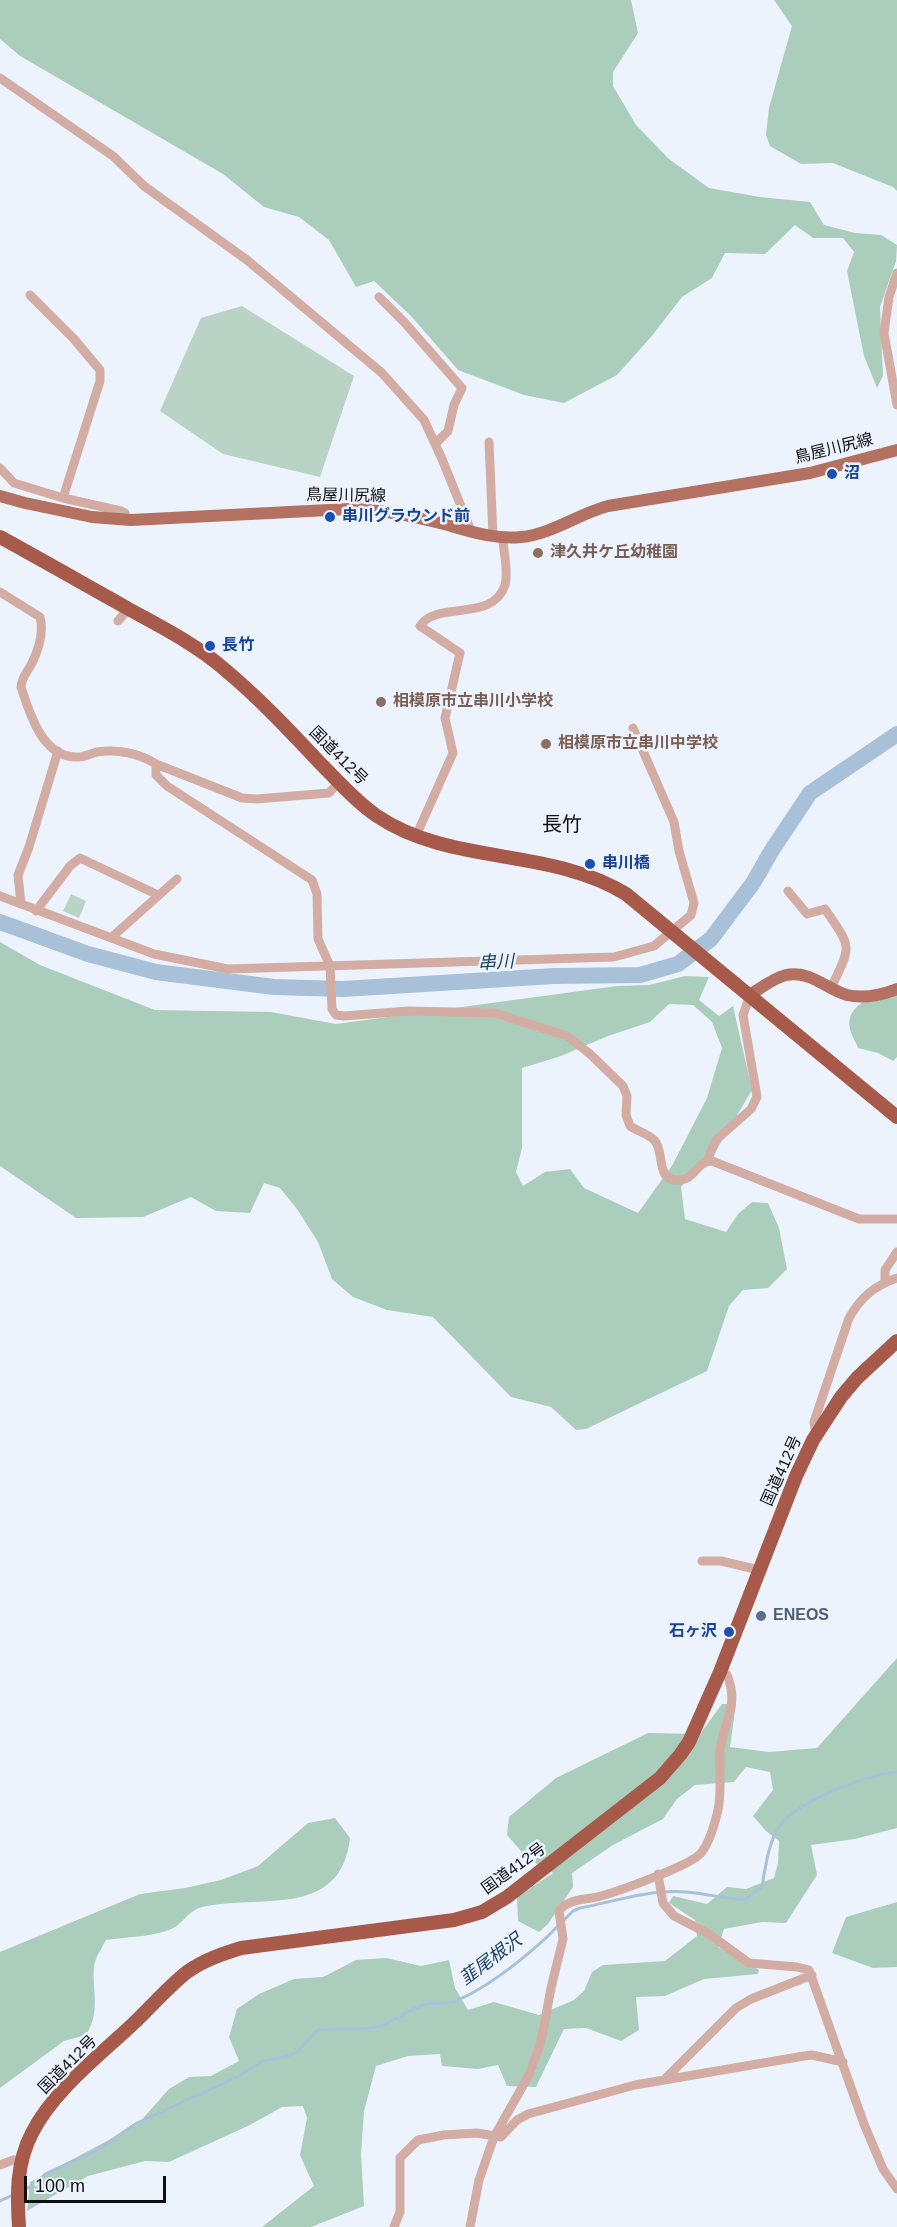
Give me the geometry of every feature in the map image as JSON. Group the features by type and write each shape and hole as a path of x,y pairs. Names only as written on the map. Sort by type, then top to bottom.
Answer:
{"highway":[{"name":"国道412号","path":"0,537 189,644 222,667 258,699 339,782 376,815 416,836 442,845 562,867 589,876 626,894 675,935"},
{"path":"675,935 897,1117"},
{"name":"国道412号","path":"19,2227 18,2175 32,2132 50,2106 71,2083 187,1972 214,1956 241,1948 454,1920 482,1912 507,1897 660,1778 689,1742 720,1672 796,1476 816,1435 841,1397 857,1378 897,1341"}],"main road":[{"name":"鳥屋川尻線","path":"0,496 82,515 126,520 357,509 400,514 498,537 524,537 542,533 586,513 614,504 797,475 897,450"},
{"path":"750,995 778,978 791,974 811,977 831,988 860,997 883,994 897,989"}],"street":[{"path":"0,78 113,156 144,186 247,260 374,366 424,420 471,531"},
{"path":"897,273 889,297 884,333 897,405"},
{"path":"30,295 74,339 100,370 100,381 63,498"},
{"path":"379,297 462,388 454,405 448,431 435,444"},
{"path":"416,836 453,753 445,718 460,653 420,626 436,615 482,606 496,598 506,580 498,537 489,442"},
{"path":"0,468 14,483 63,498 121,511 125,513 126,520"},
{"path":"0,592 40,617 42,627 38,646 21,682 21,687 33,722 44,742 58,751 78,757 94,753 122,752 147,758 156,764 242,798 257,799 329,793 339,782"},
{"path":"118,621 128,609"},
{"path":"0,897 154,954 228,969 330,968 614,957 654,946 675,935 690,915 694,903 679,851 674,822 633,728"},
{"path":"21,904 18,875 29,847 58,751"},
{"path":"156,764 156,775 167,786 312,880 317,894 318,939 330,968 332,1009 336,1015 408,1011 495,1014 567,1036 590,1054 623,1086 627,1096 626,1115 630,1126 655,1141 664,1173 668,1177 681,1180 688,1178 700,1164 707,1161 723,1165 859,1219 897,1219"},
{"path":"36,911 69,866 81,858 158,895"},
{"path":"112,937 177,879"},
{"path":"788,891 807,914 825,909 845,939 847,945 845,958 831,988"},
{"path":"707,1161 716,1140 751,1109 758,1097 743,1015 750,995"},
{"path":"885,1282 885,1270 897,1252"},
{"path":"816,1435 814,1422 849,1318 862,1297 872,1289 897,1278"},
{"path":"702,1561 721,1561 759,1570"},
{"path":"470,2227 479,2181 494,2136 529,2075 541,2042 563,1939 558,1916 562,1907 567,1903 601,1896 659,1879 689,1863 701,1853 717,1815 721,1773 720,1750 733,1698 732,1687 727,1675 720,1672"},
{"path":"659,1879 662,1899 666,1908 674,1916 709,1934 749,1963 809,1970 834,2045 843,2062 849,2085 873,2146 897,2189"},
{"path":"664,2080 736,2008 751,1999 812,1975"},
{"path":"393,2227 400,2212 399,2164 403,2153 418,2140 477,2133 501,2137 517,2120 540,2110 635,2085 812,2055 843,2062"},
{"path":"0,2165 21,2160"}],"green space":[{"path":"0,0 631,0 638,33 613,72 613,86 636,125 669,159 709,188 760,197 810,202 824,225 855,233 881,235 897,245 896,261 880,307 883,376 877,388 864,356 847,271 854,252 843,238 813,238 795,225 765,254 725,253 712,278 682,297 617,375 564,403 524,395 458,370 411,316 374,281 356,287 329,240 299,217 264,207 223,174 20,56 0,39"},
{"path":"774,0 897,0 897,191 893,187 833,163 801,164 770,146 766,135 769,108 792,26"},
{"path":"242,306 354,376 320,477 223,454 160,411 201,318"},
{"path":"71,894 86,901 79,918 63,911"},
{"path":"0,942 40,965 155,1010 271,1012 336,1024 617,986 649,985 685,976 709,977 699,1000 719,1016 733,1006 752,1090 717,1149 700,1161 681,1187 685,1219 726,1232 738,1214 752,1202 768,1203 779,1228 787,1269 768,1288 743,1290 729,1306 707,1371 586,1429 576,1430 551,1407 511,1397 433,1317 387,1310 353,1297 332,1279 318,1242 297,1209 280,1188 264,1183 250,1213 216,1211 191,1197 143,1217 76,1218 0,1166","holes":["669,1004 693,1005 712,1022 722,1048 707,1098 673,1164 638,1213 584,1188 570,1169 545,1172 523,1186 516,1172 522,1148 522,1068 561,1056 608,1036 650,1022"]},
{"path":"897,988 897,1057 893,1061 878,1053 858,1048 851,1031 850,1020 852,1012 864,1001"},
{"path":"897,1658 897,1828 855,1839 811,1845 817,1875 786,1923 762,1922 724,1929 718,1947 759,1970 758,1974 704,1979 665,1996 636,1997 639,2030 621,2041 586,2028 564,2029 536,2087 507,2086 498,2065 478,2069 442,2066 440,2054 408,2056 376,2066 364,2111 361,2155 364,2206 311,2227 262,2227 314,2186 300,2155 307,2118 303,2106 282,2107 250,2125 169,2162 145,2161 88,2176 27,2211 30,2182 137,2125 169,2089 189,2077 211,2076 239,2061 229,2037 237,2009 259,1994 294,1979 323,1977 356,1960 386,1958 421,1966 449,1960 455,1988 468,2010 494,2002 539,2015 574,2000 584,1991 592,1972 603,1965 665,1961 697,1936 695,1920 669,1903 673,1896 707,1904 727,1887 746,1889 774,1878 778,1863 779,1841 766,1831 753,1816 773,1790 770,1772 746,1767 734,1782 695,1785 677,1799 663,1819 613,1845 572,1873 573,1887 548,1924 539,1932 518,1921 517,1897 553,1873 527,1858 507,1835 509,1817 556,1778 648,1733 700,1734 722,1704 736,1704 730,1747 769,1752 817,1748"},
{"path":"335,1818 350,1838 343,1864 331,1882 314,1892 272,1901 202,1907 193,1911 169,1930 106,1940 95,1963 95,2010 86,2035 64,2041 0,2088 0,1952 140,1894 221,1880 258,1866 308,1823"},
{"path":"897,1902 897,1967 873,1968 832,1953 846,1917"}],"waterway":[{"name":"串川","path":"0,922 88,954 156,972 274,987 343,989 554,976 640,975 678,964 711,939 753,883 810,793 897,734"},
{"name":"韮尾根沢","path":"563,1921 573,1911 580,1908 652,1893 673,1891 745,1900 762,1887 773,1838 780,1825 789,1816 834,1790 868,1778 897,1772"},
{"name":"韮尾根沢","path":"23,2190 37,2184 45,2174 97,2150 137,2123 235,2078 263,2061 297,2052 318,2030 377,2027 421,2006 430,2003 452,2002 468,1995 509,1968 558,1926"},
{"name":"韮尾根沢","path":"0,2201 15,2194"}],"place":[{"name":"沼","path":"832,474"},
{"name":"串川グラウンド前","path":"330,517"},
{"name":"津久井ケ丘幼稚園","path":"538,553"},
{"name":"長竹","path":"210,646"},
{"name":"相模原市立串川小学校","path":"381,702"},
{"name":"相模原市立串川中学校","path":"546,744"},
{"name":"串川橋","path":"590,864"},
{"name":"ENEOS","path":"761,1616"},
{"name":"石ヶ沢","path":"729,1632"}],"district":[{"name":"長竹","path":"562,825"}]}
